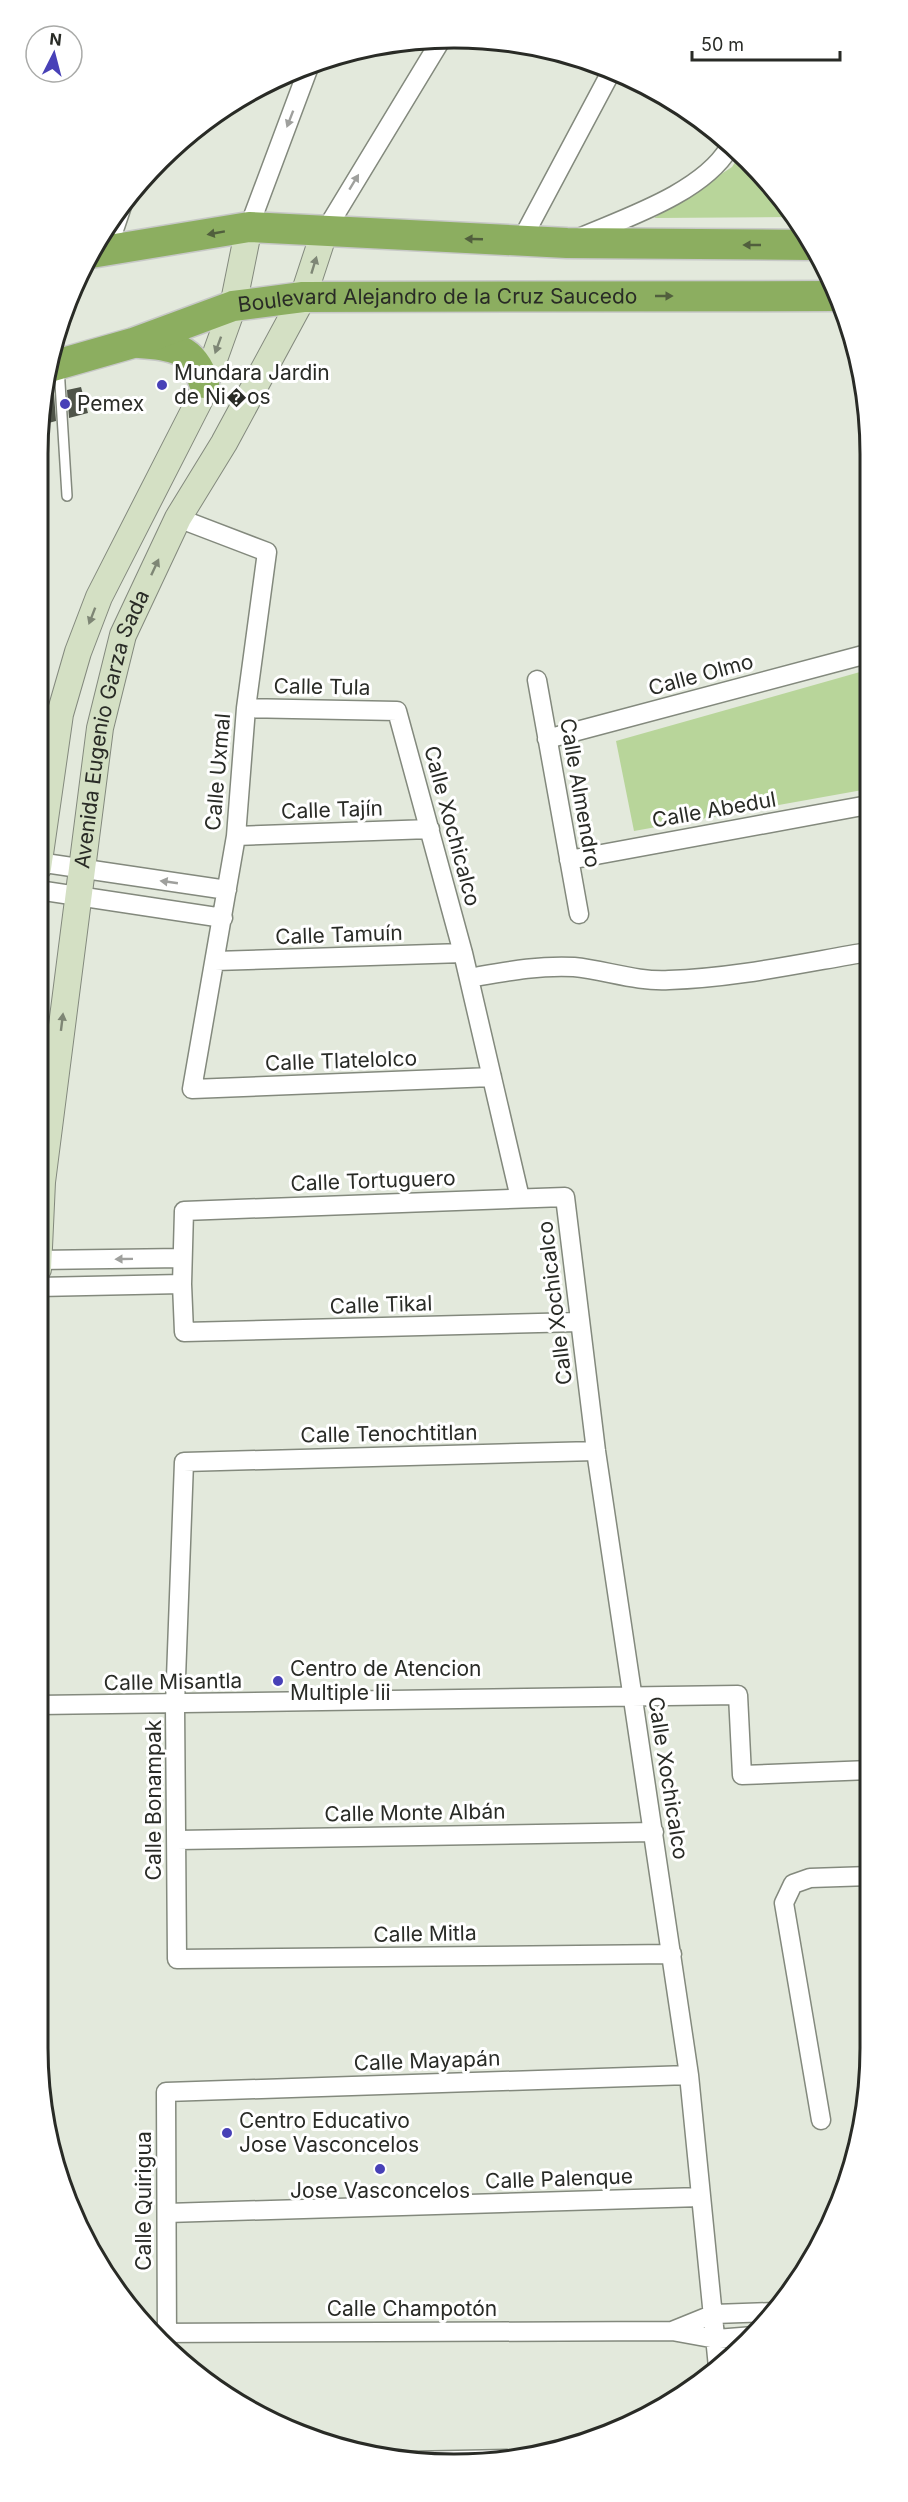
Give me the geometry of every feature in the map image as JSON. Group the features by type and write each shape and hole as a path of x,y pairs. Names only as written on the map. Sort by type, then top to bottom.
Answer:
{"highway":[{"path":"102,252 249,227 521,242 802,245"},
{"name":"Boulevard Alejandro de la Cruz Saucedo","path":"58,365 133,343 232,306 303,297 828,296"},
{"path":"133,343 169,345 189,356 200,368 204,383"}],"main road":[{"name":"Avenida Eugenio Garza Sada","path":"48,767 60,714 82,640 99,597 199,401 232,306 249,227"},
{"name":"Avenida Eugenio Garza Sada","path":"48,1134 100,728 123,634 178,518 224,443 303,297 324,232"}],"street":[{"path":"324,232 436,49"},
{"path":"249,227 305,77"},
{"path":"521,242 608,78"},
{"path":"567,243 671,199 722,160 726,153"},
{"name":"Calle Uxmal","path":"178,518 267,552 246,708 236,836 192,1089"},
{"name":"Calle Olmo","path":"547,739 860,656"},
{"name":"Calle Almendro","path":"537,680 579,914"},
{"name":"Calle Tula","path":"246,708 397,711"},
{"name":"Calle Xochicalco","path":"397,711 464,953 520,1197"},
{"name":"Calle Abedul","path":"569,860 860,807"},
{"name":"Calle Tajín","path":"236,836 430,829"},
{"path":"48,866 227,890"},
{"path":"48,892 222,918"},
{"name":"Calle Tamuín","path":"215,961 464,953"},
{"path":"469,978 541,966 576,968 667,981 746,972 860,953"},
{"name":"Calle Tlatelolco","path":"192,1089 492,1077"},
{"name":"Calle Xochicalco","path":"565,1197 596,1451 689,2075 717,2357"},
{"name":"Calle Tortuguero","path":"183,1258 184,1211 565,1197"},
{"path":"48,1260 183,1258 182,1284 48,1287"},
{"name":"Calle Tikal","path":"182,1284 184,1332 579,1322"},
{"name":"Calle Tenochtitlan","path":"184,1462 596,1451"},
{"name":"Calle Bonampak","path":"177,1959 176,1705 184,1462"},
{"name":"Calle Misantla","path":"48,1705 176,1705 738,1695 742,1775 860,1770"},
{"name":"Calle Monte Albán","path":"177,1840 654,1832"},
{"path":"821,2120 784,1903 793,1884 810,1878 860,1876"},
{"name":"Calle Mitla","path":"177,1959 672,1954"},
{"name":"Calle Mayapán","path":"166,2092 689,2075"},
{"name":"Calle Quirigua","path":"162,2330 167,2213 166,2092"},
{"name":"Calle Palenque","path":"167,2213 701,2198"},
{"path":"672,2331 714,2314 762,2312"},
{"path":"672,2331 716,2338 739,2337"},
{"name":"Calle Champotón","path":"170,2338 672,2331"}],"lane":[{"path":"55,379 67,496"}],"green space":[{"path":"735,162 759,186 784,217 654,218 732,167"},
{"path":"860,672 860,790 634,831 616,741"}],"building":[{"path":"81,387 88,413 69,418 67,390"},
{"path":"52,394 56,421 49,423 51,401"}],"place":[{"name":"Mundara Jardin de Ni�os","path":"162,385"},
{"name":"Pemex","path":"65,404"},
{"name":"Centro de Atencion Multiple Iii","path":"278,1681"},
{"name":"Centro Educativo Jose Vasconcelos","path":"227,2133"},
{"name":"Jose Vasconcelos","path":"380,2169"}]}
